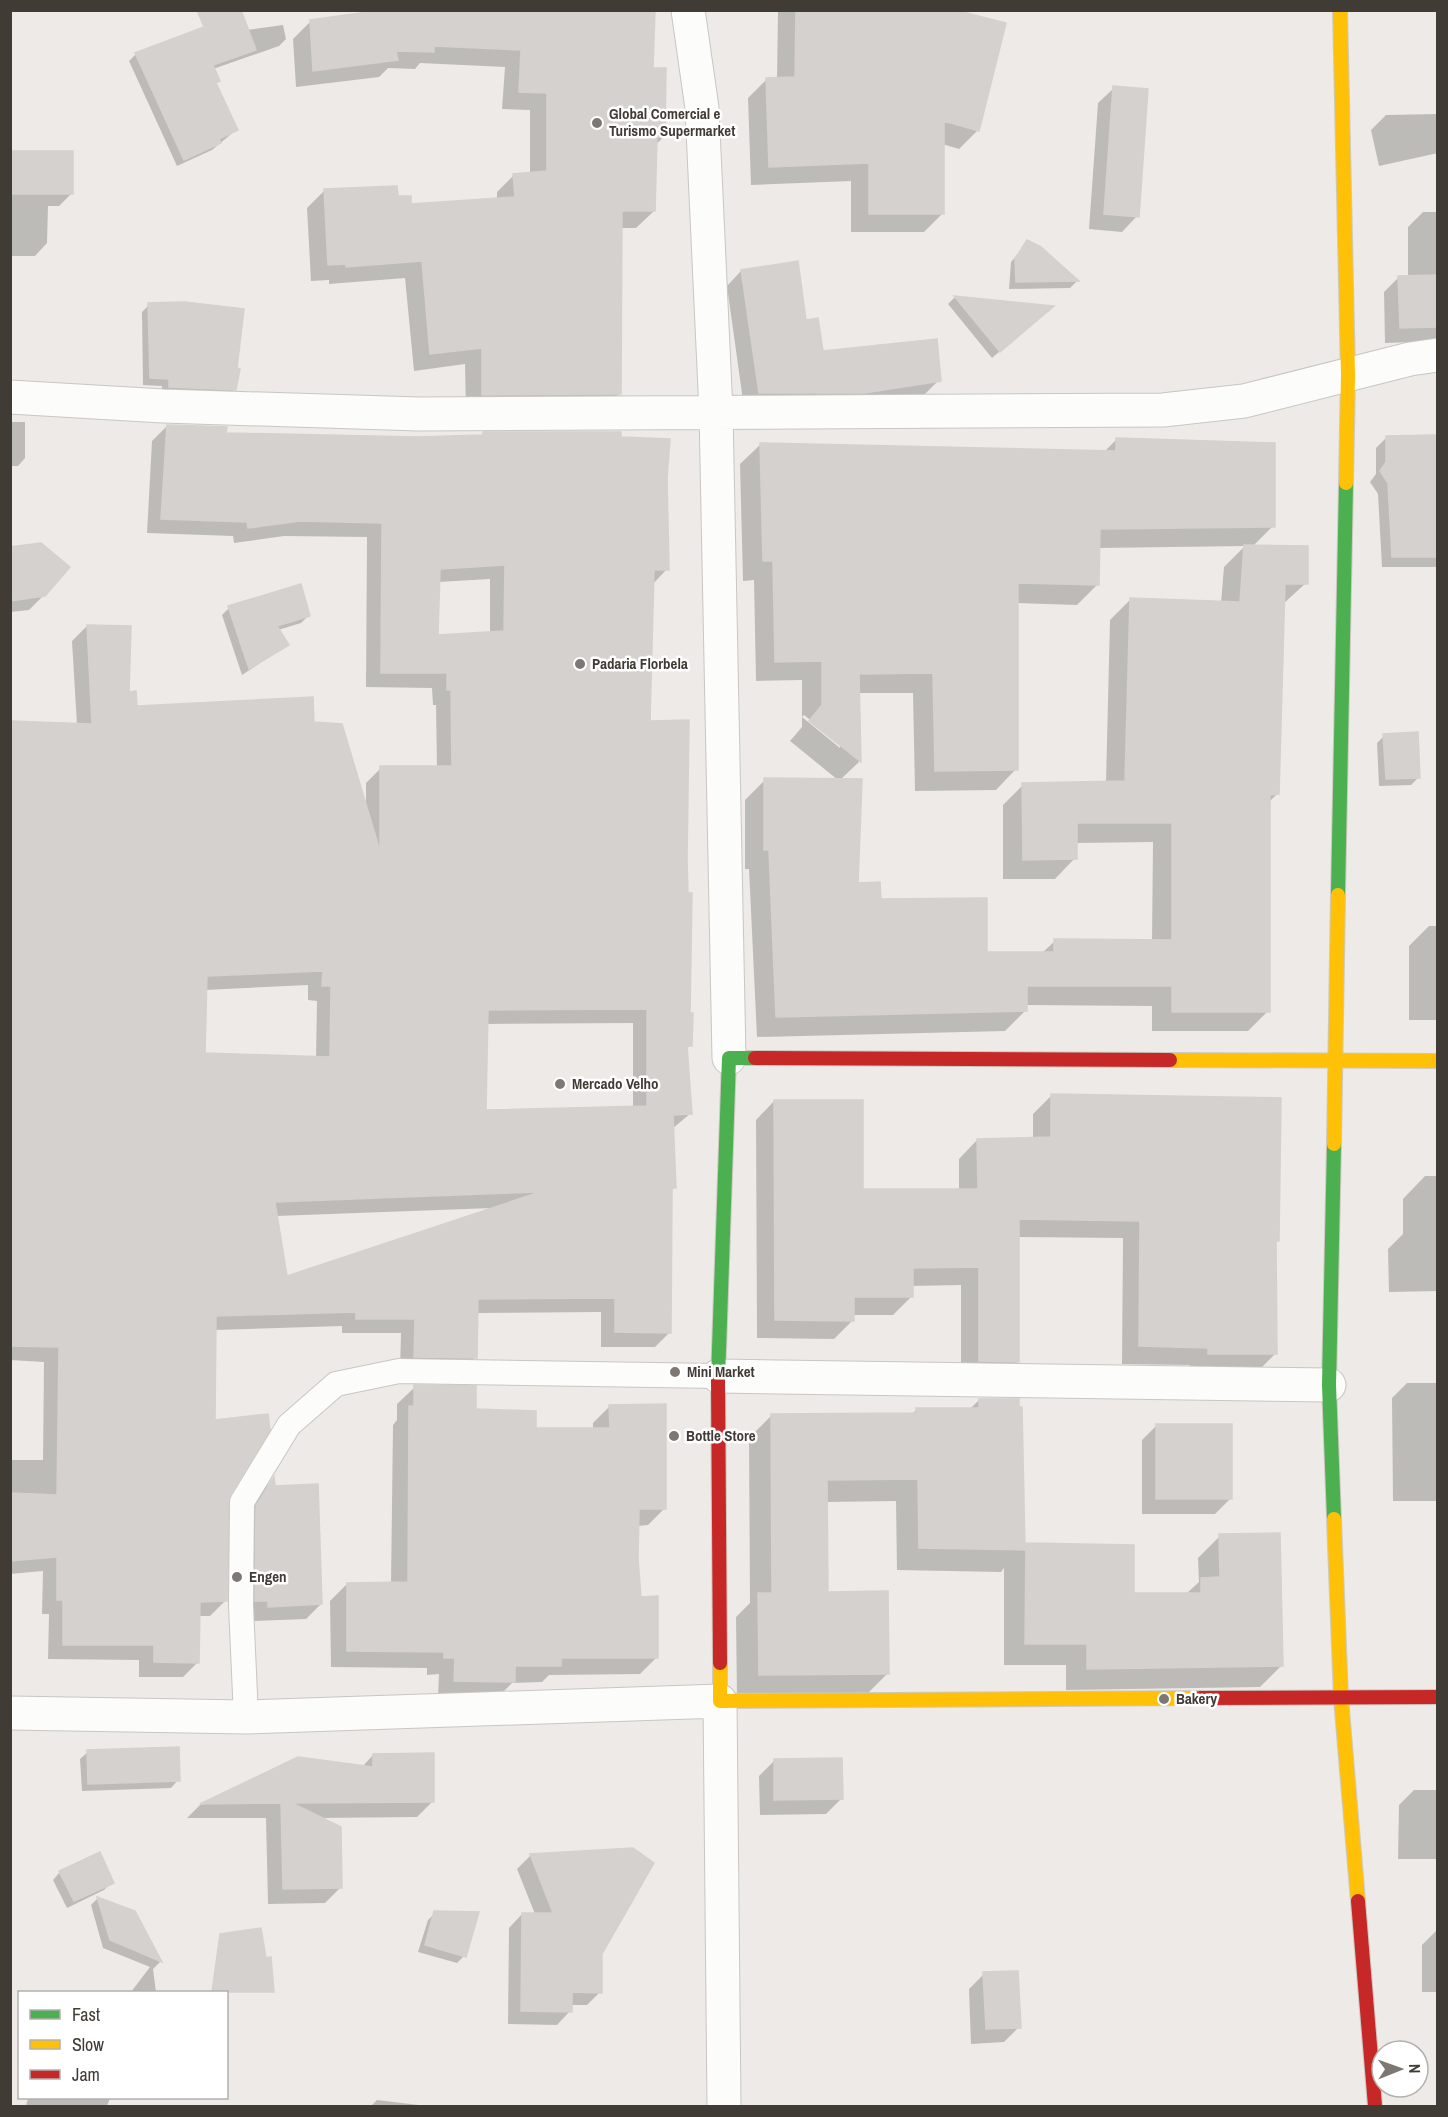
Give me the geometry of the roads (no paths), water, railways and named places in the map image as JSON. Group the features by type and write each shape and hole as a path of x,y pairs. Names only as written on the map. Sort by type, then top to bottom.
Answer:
{"street":[{"path":"688,10 702,108 716,412 729,1058 718,1376 724,2106"},
{"path":"1340,10 1348,375 1337,1060 1329,1386 1341,1698 1375,2106"},
{"path":"10,397 163,406 419,414 1163,410 1244,401 1437,355"},
{"path":"729,1058 1437,1061"},
{"path":"718,1376 1329,1386"},
{"path":"10,1713 246,1717 720,1701 1437,1697"}],"lane":[{"path":"246,1717 241,1606 243,1502 290,1425 336,1384 399,1371 718,1376"}],"place":[{"name":"Global Comercial e Turismo Supermarket","path":"597,123"},
{"name":"Padaria Florbela","path":"580,664"},
{"name":"Mercado Velho","path":"560,1084"},
{"name":"Mini Market","path":"675,1372"},
{"name":"Bottle Store","path":"674,1436"},
{"name":"Engen","path":"237,1577"},
{"name":"Bakery","path":"1164,1699"}]}
